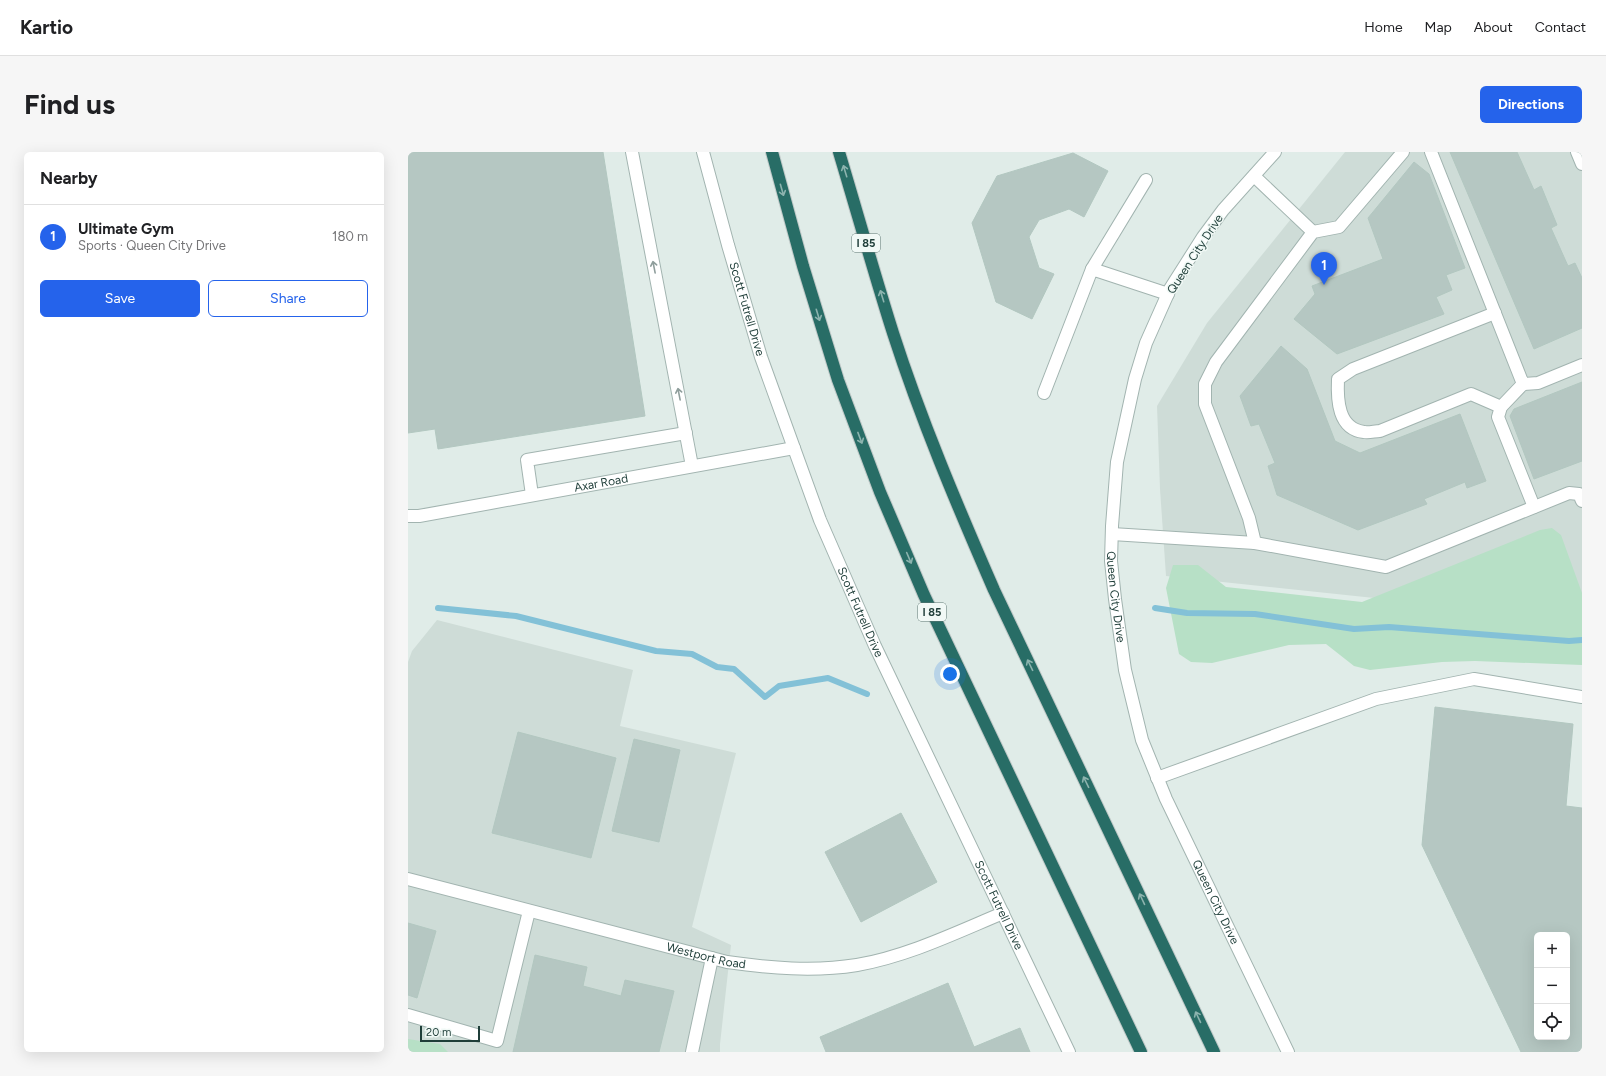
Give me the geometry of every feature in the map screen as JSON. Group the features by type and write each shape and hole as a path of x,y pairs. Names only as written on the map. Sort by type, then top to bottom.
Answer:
{"highway":[{"name":"I 85","path":"772,152 803,266 838,380 880,492 924,595 1141,1052"},
{"name":"I 85","path":"839,152 893,333 926,426 962,516 994,590 1214,1052"}],"street":[{"path":"632,152 692,466"},
{"name":"Scott Futrell Drive","path":"703,152 728,245 761,357 820,520 875,646 1069,1052"},
{"name":"Queen City Drive","path":"1275,152 1223,210 1203,237 1168,294 1146,343 1135,379 1117,462 1111,561 1125,670 1142,740 1166,799 1288,1052"},
{"path":"1255,543 1249,518 1205,404 1205,384 1216,362 1313,232 1339,227 1403,152"},
{"path":"1431,152 1523,384"},
{"path":"1577,152 1582,164"},
{"path":"1254,176 1313,232"},
{"path":"1044,393 1092,269 1146,180"},
{"path":"1092,269 1168,294"},
{"path":"1495,313 1353,369 1338,380 1337,397 1341,416 1350,427 1364,432 1380,431 1471,394 1501,406"},
{"path":"1534,507 1498,417 1501,406 1523,384 1538,383 1582,366"},
{"path":"532,496 527,460 686,433"},
{"name":"Axar Road","path":"408,516 419,516 794,448"},
{"path":"1112,534 1255,543 1386,566 1569,493 1579,494 1582,501"},
{"path":"1157,778 1376,699 1474,678 1582,697"},
{"name":"Westport Road","path":"408,879 726,962 773,968 820,969 856,965 930,945 1003,913"},
{"path":"408,1015 497,1041 529,911"},
{"path":"692,1052 712,958"}],"shaded area":[{"path":"1345,152 1582,152 1582,620 1166,576 1160,489 1157,406 1207,323"},
{"path":"437,620 633,670 620,726 736,753 692,927 731,945 720,1052 408,1052 408,662 412,651"}],"green space":[{"path":"1552,528 1561,535 1582,593 1582,665 1475,661 1442,662 1370,670 1354,666 1326,644 1289,645 1212,663 1191,662 1179,654 1166,588 1173,565 1198,565 1226,587 1362,602 1540,530"},
{"path":"408,1039 440,1044 448,1052 408,1052"}],"building":[{"path":"408,152 603,152 645,416 438,449 435,429 408,433"},
{"path":"1450,152 1517,152 1534,190 1541,186 1557,225 1551,228 1568,266 1575,263 1582,278 1582,328 1534,349"},
{"path":"1073,153 1108,171 1084,217 1069,209 1039,220 1029,237 1039,268 1054,274 1032,319 996,302 972,223 997,176"},
{"path":"1414,162 1429,174 1465,268 1446,275 1452,290 1436,297 1444,314 1337,354 1294,319 1315,294 1312,286 1383,259 1368,218"},
{"path":"1281,346 1307,369 1335,441 1360,453 1460,414 1486,481 1467,488 1465,482 1424,499 1427,504 1358,530 1277,495 1268,466 1275,463 1259,424 1251,426 1240,396"},
{"path":"1582,382 1582,461 1534,479 1510,416 1514,409"},
{"path":"1435,707 1573,724 1566,806 1582,808 1582,1052 1521,1052 1422,845"},
{"path":"518,732 616,758 591,858 492,833"},
{"path":"634,739 680,750 659,842 612,831"},
{"path":"901,813 937,882 861,922 825,852"},
{"path":"408,923 436,931 417,998 408,995"},
{"path":"535,955 587,967 583,986 621,996 625,980 674,991 659,1052 513,1052"},
{"path":"948,983 974,1047 1020,1028 1030,1052 826,1052 820,1037"}],"waterway":[{"path":"438,608 516,616 656,651 692,654 717,667 734,669 765,697 779,686 828,678 867,694"},
{"path":"1155,608 1187,613 1255,614 1354,629 1389,627 1569,641 1582,640"}],"place":[{"name":"Ultimate Gym","path":"1324,285"}]}
